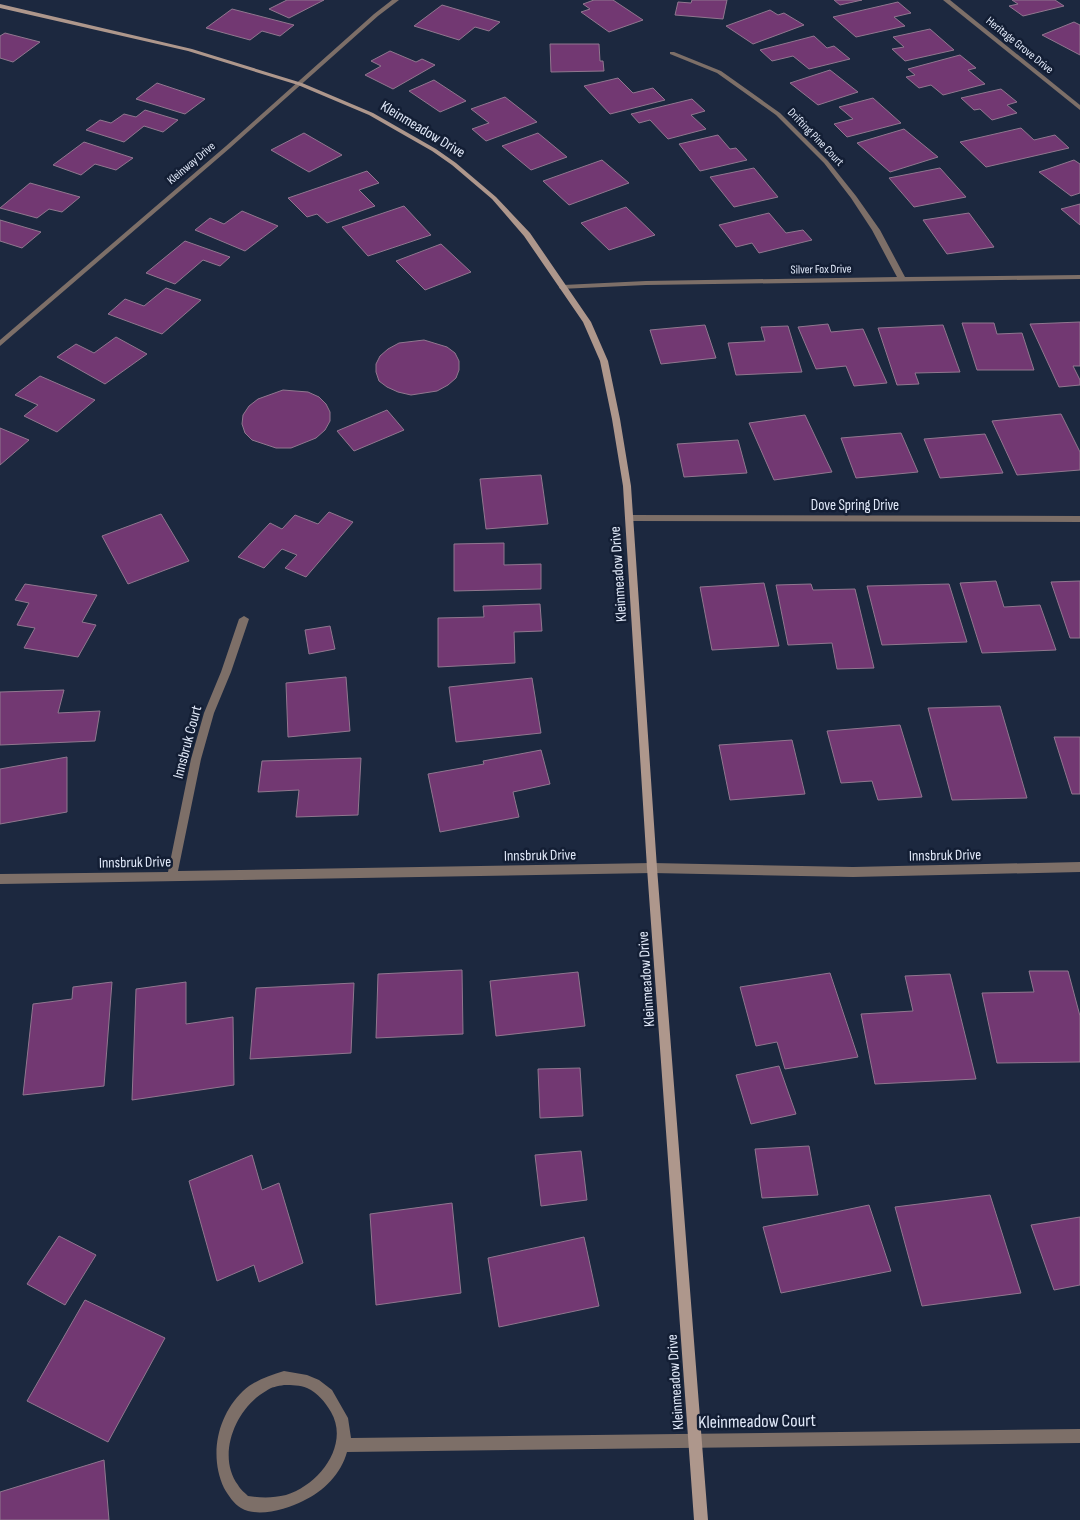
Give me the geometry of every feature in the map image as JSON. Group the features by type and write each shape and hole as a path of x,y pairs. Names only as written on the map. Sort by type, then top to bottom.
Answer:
{"street":[{"name":"Kleinway Drive","path":"0,344 300,84 376,15 396,0"},
{"name":"Heritage Grove Drive","path":"946,0 1077,101 1080,108"},
{"name":"Kleinmeadow Drive","path":"0,6 190,50 300,84 371,114 434,150 454,164 494,198 527,235 587,322 604,361 627,486 652,868 701,1520"},
{"name":"Drifting Pine Court","path":"672,53 719,72 778,114 826,162 854,197 876,230 902,279"},
{"name":"Silver Fox Drive","path":"563,287 646,283 1080,277"},
{"name":"Dove Spring Drive","path":"629,518 1080,519"},
{"name":"Innsbruk Court","path":"172,877 196,759 209,713 226,672 244,619"},
{"name":"Innsbruk Drive","path":"0,879 652,868 854,872 1080,868"},
{"path":"284,1378 303,1380 321,1388 334,1403 343,1422 344,1445 339,1467 328,1487 312,1503 293,1512 272,1514 254,1509 238,1497 227,1480 222,1460 224,1438 232,1416 246,1398 263,1384 284,1378"},
{"name":"Kleinmeadow Court","path":"344,1445 1080,1436"}],"building":[{"path":"287,0 324,0 289,18 269,9"},
{"path":"594,0 613,0 643,20 609,32 581,12 590,9 583,4"},
{"path":"692,0 727,0 723,19 675,15 678,2 691,3"},
{"path":"834,0 862,0 840,5"},
{"path":"1012,0 1055,0 1064,6 1023,16 1009,6 1018,4"},
{"path":"898,2 911,13 894,17 905,26 856,37 833,17"},
{"path":"442,5 500,22 489,31 475,27 459,40 414,26"},
{"path":"232,9 294,25 280,36 262,31 250,40 206,28"},
{"path":"770,10 778,15 784,13 804,25 753,44 726,26"},
{"path":"1074,22 1080,25 1080,55 1042,35"},
{"path":"930,29 954,50 905,61 892,49 904,47 893,37"},
{"path":"5,33 40,42 13,62 0,58 0,36"},
{"path":"814,36 827,48 834,46 850,59 809,69 793,56 772,61 760,50"},
{"path":"550,44 599,44 600,61 603,61 604,71 551,72"},
{"path":"390,51 416,62 422,59 435,65 393,89 365,75 381,66 371,61"},
{"path":"960,55 976,68 968,70 985,84 943,95 931,85 919,88 906,77 915,75 908,69"},
{"path":"830,70 858,92 818,105 790,83"},
{"path":"618,78 633,93 653,88 665,100 610,114 584,86"},
{"path":"434,80 466,101 440,112 409,91"},
{"path":"157,83 205,99 185,114 136,99"},
{"path":"1001,89 1017,102 1007,105 1017,113 992,120 980,109 974,110 961,98"},
{"path":"505,97 537,122 486,141 472,129 489,123 471,109"},
{"path":"873,98 901,123 847,137 834,124 853,119 839,107"},
{"path":"692,99 705,111 691,115 706,129 668,139 650,120 639,123 631,114"},
{"path":"145,110 178,120 163,132 144,126 124,142 86,130 100,120 111,123 124,114 136,117"},
{"path":"1021,128 1034,140 1055,135 1069,148 986,167 960,142"},
{"path":"904,129 938,157 890,172 857,143"},
{"path":"304,133 342,155 309,172 271,150"},
{"path":"538,133 567,157 531,170 502,146"},
{"path":"718,135 730,149 736,148 747,160 700,171 679,144"},
{"path":"84,142 133,158 116,170 95,164 81,175 53,165"},
{"path":"602,160 629,183 569,205 543,181"},
{"path":"1074,160 1080,164 1080,193 1071,196 1039,172"},
{"path":"754,168 778,197 734,207 710,177"},
{"path":"940,168 966,197 914,207 889,178"},
{"path":"367,171 379,183 359,190 375,206 327,223 317,214 307,217 288,198"},
{"path":"30,183 80,197 62,212 49,209 37,218 0,208"},
{"path":"1080,204 1080,225 1061,209"},
{"path":"404,206 431,235 368,256 342,227"},
{"path":"626,207 655,235 609,250 581,223"},
{"path":"242,211 278,226 245,251 195,230 210,218 224,224"},
{"path":"769,213 786,233 803,230 812,240 759,253 752,243 736,247 719,225"},
{"path":"969,213 994,247 947,254 923,220"},
{"path":"0,220 41,232 22,248 0,241"},
{"path":"185,241 230,257 220,266 203,260 175,284 146,273"},
{"path":"441,244 471,272 425,290 396,261"},
{"path":"166,288 201,300 162,334 108,314 125,299 144,306"},
{"path":"1080,322 1080,366 1073,366 1080,380 1080,385 1059,387 1030,324"},
{"path":"962,323 994,323 997,334 1022,333 1034,370 977,370"},
{"path":"828,324 831,332 863,329 887,383 854,386 846,366 816,369 798,327"},
{"path":"705,325 716,358 661,364 650,330"},
{"path":"943,325 960,372 915,373 919,384 897,385 878,328"},
{"path":"788,326 802,372 736,375 728,343 765,341 761,327"},
{"path":"116,337 147,354 105,384 57,357 76,344 94,353"},
{"path":"424,340 447,347 455,353 459,361 459,370 456,378 437,391 411,395 398,392 379,381 376,364 380,356 399,343"},
{"path":"40,376 95,400 57,432 24,416 38,405 15,395"},
{"path":"283,390 308,392 319,397 326,404 330,412 330,421 325,430 316,438 291,448 276,448 252,440 245,433 242,424 243,415 249,406 258,399"},
{"path":"387,410 404,430 354,451 337,431"},
{"path":"1061,414 1080,452 1080,470 1017,475 992,421"},
{"path":"805,415 832,472 774,480 749,423"},
{"path":"0,428 29,440 0,465"},
{"path":"901,433 918,472 856,478 841,438"},
{"path":"985,434 1003,473 940,478 924,439"},
{"path":"738,440 747,473 684,477 677,444"},
{"path":"541,475 548,524 486,529 480,479"},
{"path":"329,512 353,522 306,577 285,568 297,555 282,549 264,568 238,557 270,523 282,529 295,515 318,524"},
{"path":"161,514 189,561 128,584 102,536"},
{"path":"504,543 504,565 541,564 541,589 454,591 454,544"},
{"path":"996,581 1004,607 1040,605 1056,650 982,653 960,583"},
{"path":"1080,581 1080,638 1070,638 1051,582"},
{"path":"764,583 779,646 712,650 700,587"},
{"path":"25,584 97,595 82,622 96,625 78,657 24,648 35,628 17,625 29,603 15,600"},
{"path":"811,584 813,590 855,589 874,668 837,669 832,643 788,645 776,585"},
{"path":"949,584 967,642 882,645 867,586"},
{"path":"540,604 542,631 514,632 515,663 438,667 438,618 484,617 483,606"},
{"path":"330,626 335,649 309,654 305,630"},
{"path":"346,677 350,731 288,737 286,683"},
{"path":"532,678 541,733 456,742 449,687"},
{"path":"64,690 58,713 100,711 95,741 0,745 0,692"},
{"path":"1000,706 1027,798 952,800 928,708"},
{"path":"900,725 922,797 878,800 872,781 841,783 827,731"},
{"path":"1054,737 1080,737 1080,794 1072,794"},
{"path":"792,740 805,794 730,800 719,745"},
{"path":"541,750 550,784 513,792 519,817 440,832 428,774 484,764 483,761"},
{"path":"67,757 67,812 0,824 0,769"},
{"path":"361,758 358,815 296,817 299,790 258,792 262,761"},
{"path":"462,970 463,1034 376,1038 378,974"},
{"path":"1029,971 1068,971 1080,1016 1080,1062 997,1063 982,993 1034,992"},
{"path":"578,972 585,1026 496,1036 490,981"},
{"path":"830,973 858,1057 785,1069 777,1042 756,1046 740,987"},
{"path":"950,974 976,1079 875,1084 861,1014 913,1011 905,976"},
{"path":"112,982 104,1086 23,1095 33,1004 72,999 73,987"},
{"path":"186,982 186,1024 233,1017 234,1085 132,1100 136,989"},
{"path":"354,983 351,1053 250,1059 256,988"},
{"path":"779,1066 796,1114 751,1124 736,1075"},
{"path":"580,1068 583,1116 540,1118 538,1069"},
{"path":"809,1146 818,1195 762,1198 755,1149"},
{"path":"581,1151 587,1200 541,1206 535,1155"},
{"path":"252,1155 262,1190 279,1183 303,1263 259,1282 254,1265 217,1281 189,1181"},
{"path":"990,1195 1021,1293 922,1306 895,1207"},
{"path":"452,1203 461,1293 376,1305 370,1214"},
{"path":"869,1205 891,1271 781,1293 763,1227"},
{"path":"1080,1217 1080,1285 1054,1290 1031,1225"},
{"path":"59,1236 96,1255 65,1305 27,1284"},
{"path":"584,1237 599,1306 499,1327 488,1258"},
{"path":"85,1300 165,1338 108,1442 27,1401"},
{"path":"104,1460 109,1520 0,1520 0,1492"}]}
